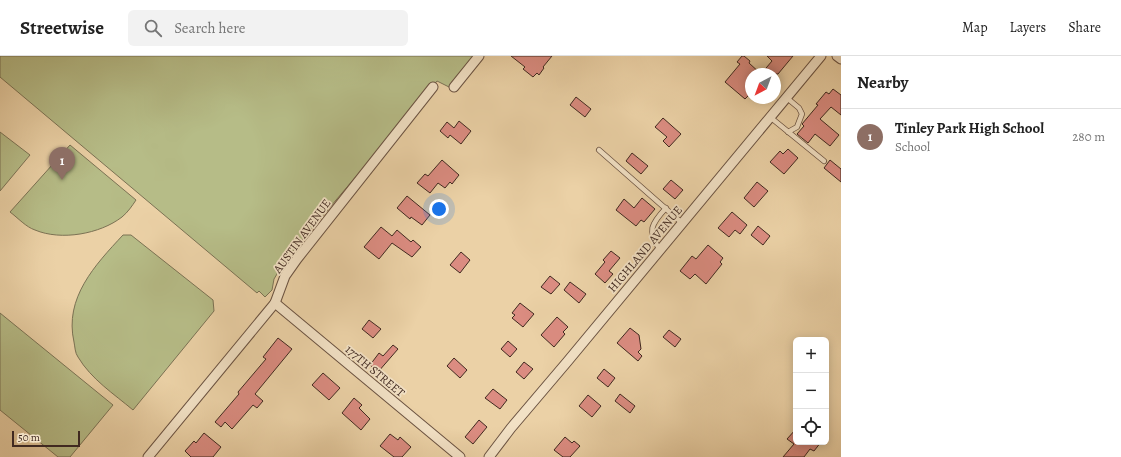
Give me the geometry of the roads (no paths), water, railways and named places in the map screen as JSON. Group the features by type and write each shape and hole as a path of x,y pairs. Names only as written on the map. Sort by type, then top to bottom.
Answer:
{"street":[{"path":"454,87 479,56"},
{"name":"HIGHLAND AVENUE","path":"489,457 510,428 567,362 820,56"},
{"path":"837,56 841,59"},
{"name":"AUSTIN AVENUE","path":"148,457 275,303 284,276 433,87"},
{"name":"177TH STREET","path":"275,303 460,457"}],"lane":[{"path":"786,97 799,108 802,114 796,127 788,132"},
{"path":"770,117 824,161"},
{"path":"599,150 682,223"},
{"path":"660,250 654,242 652,227 656,219 666,208"}],"place":[{"name":"Tinley Park High School","path":"62,180"}]}
